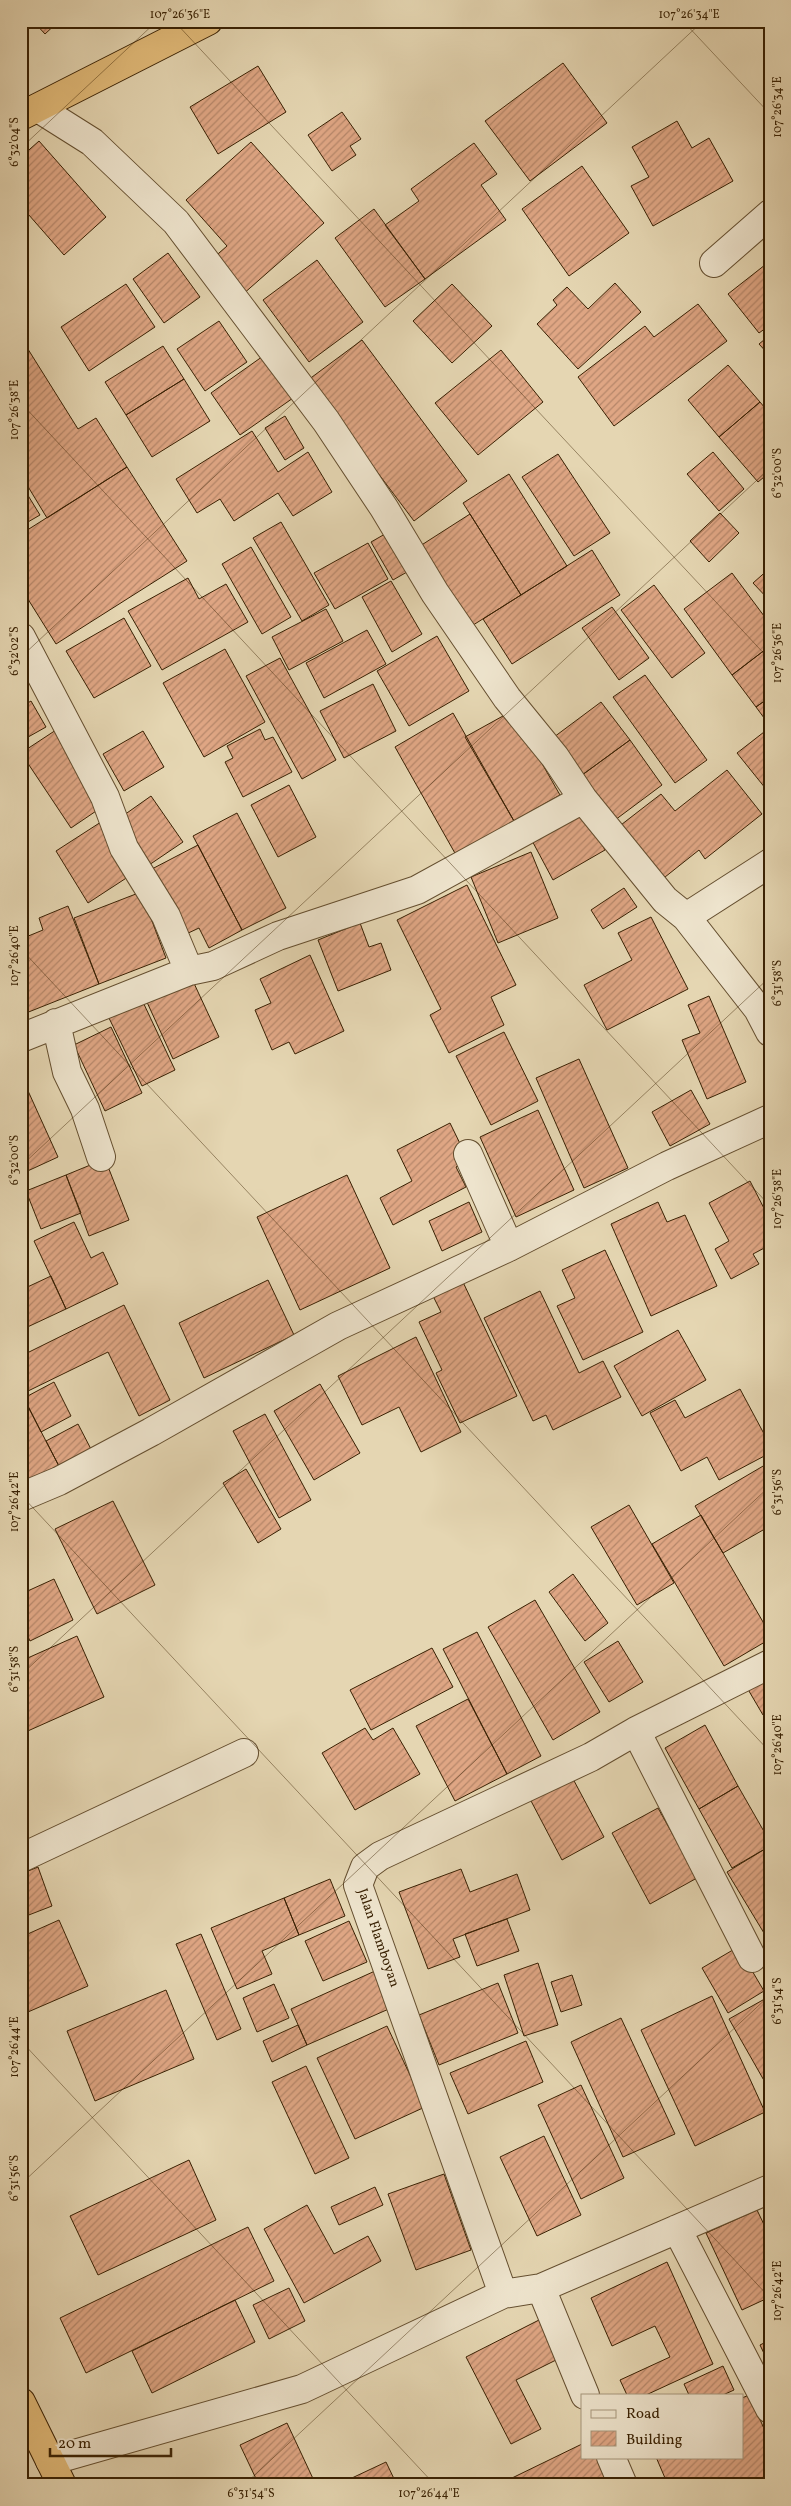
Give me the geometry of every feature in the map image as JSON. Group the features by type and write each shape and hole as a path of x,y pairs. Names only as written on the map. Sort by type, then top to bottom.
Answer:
{"highway":[{"path":"30,112 208,21"},
{"path":"21,2402 62,2485"}],"street":[{"path":"30,112 92,142 176,222 326,421 384,508 440,601 507,698 555,757 583,799 665,900 686,917 758,1009 770,1032"},
{"path":"714,264 770,214"},
{"path":"21,637 105,797 124,848 166,916 189,971"},
{"path":"21,1038 189,971 213,966 278,936 417,890 583,799"},
{"path":"686,917 770,863"},
{"path":"56,1023 67,1072 84,1109 101,1157"},
{"path":"21,1498 59,1481 134,1441 338,1326 509,1247 667,1166 770,1119"},
{"path":"468,1154 509,1247"},
{"name":"Jalan Flamboyan","path":"503,2294 358,1886 365,1867 380,1856 590,1758 636,1731 770,1664"},
{"path":"636,1731 752,1958"},
{"path":"21,1858 244,1753"},
{"path":"50,2461 302,2389 503,2294 541,2288 770,2189"},
{"path":"677,2229 770,2409"},
{"path":"541,2288 585,2394"},
{"path":"611,2458 623,2485"}],"building":[{"path":"33,21 59,21 45,34"},
{"path":"563,63 607,123 530,181 485,121"},
{"path":"258,66 286,112 218,154 190,107"},
{"path":"342,112 361,139 350,146 356,155 332,171 308,135"},
{"path":"677,121 692,148 709,138 733,181 653,226 631,186 649,177 632,147"},
{"path":"39,141 106,217 64,255 21,206 21,157"},
{"path":"251,142 324,223 242,295 211,260 227,246 186,200"},
{"path":"474,143 497,174 481,185 506,220 425,279 385,225 419,201 411,189"},
{"path":"582,166 629,233 569,276 522,209"},
{"path":"374,209 425,279 385,307 335,238"},
{"path":"168,253 200,297 164,323 133,279"},
{"path":"317,260 363,322 309,362 263,300"},
{"path":"770,261 770,325 759,333 728,294"},
{"path":"615,283 641,312 578,369 537,324 557,305 553,300 567,287 588,309"},
{"path":"126,284 155,327 89,371 61,327"},
{"path":"452,284 492,326 452,363 413,321"},
{"path":"698,304 727,341 614,426 578,377 645,326 654,337"},
{"path":"219,321 247,362 205,391 177,349"},
{"path":"770,335 770,356 759,344"},
{"path":"21,338 78,429 96,418 127,467 47,518 21,475"},
{"path":"362,340 467,481 414,521 308,380"},
{"path":"163,346 184,379 126,415 105,382"},
{"path":"501,350 543,402 478,455 435,403"},
{"path":"266,354 296,396 240,435 211,393"},
{"path":"728,365 760,402 719,437 688,400"},
{"path":"184,379 210,421 152,457 126,415"},
{"path":"760,402 770,414 770,472 758,482 719,437"},
{"path":"285,416 304,448 285,460 265,428"},
{"path":"252,431 278,472 308,452 332,492 293,516 278,493 234,521 220,499 197,513 176,479"},
{"path":"713,452 744,489 719,511 687,474"},
{"path":"558,454 610,533 574,556 522,477"},
{"path":"127,467 187,561 56,644 21,588 21,534"},
{"path":"509,474 567,566 521,595 463,503"},
{"path":"21,484 40,515 21,526"},
{"path":"720,513 739,533 709,562 690,541"},
{"path":"470,514 521,595 470,627 420,546"},
{"path":"281,522 329,605 302,621 253,538"},
{"path":"392,530 414,568 393,580 371,542"},
{"path":"368,543 388,579 335,609 314,573"},
{"path":"251,547 291,617 262,634 222,564"},
{"path":"592,550 620,595 512,664 483,619"},
{"path":"770,568 770,601 753,583"},
{"path":"732,573 770,624 770,646 732,675 684,609"},
{"path":"188,578 199,599 226,584 248,622 162,670 128,611"},
{"path":"391,581 422,634 392,652 362,597"},
{"path":"654,585 705,653 672,678 621,610"},
{"path":"612,607 649,658 619,680 582,628"},
{"path":"326,609 343,641 289,670 272,637"},
{"path":"124,618 151,666 94,698 66,651"},
{"path":"367,630 386,664 324,698 306,663"},
{"path":"437,636 469,691 409,726 377,671"},
{"path":"770,646 770,697 756,707 732,675"},
{"path":"225,649 265,722 204,757 163,683"},
{"path":"280,658 336,760 302,779 246,676"},
{"path":"645,675 707,760 675,783 613,697"},
{"path":"373,684 396,731 344,758 320,711"},
{"path":"770,697 770,726 756,707"},
{"path":"31,701 46,727 21,741 21,707"},
{"path":"601,702 630,740 578,778 550,740"},
{"path":"512,711 560,795 514,821 465,737"},
{"path":"453,713 514,821 456,855 395,747"},
{"path":"260,729 265,740 273,737 292,772 243,797 225,762 233,758 227,746"},
{"path":"56,730 105,805 71,828 21,753"},
{"path":"143,731 164,767 124,791 103,754"},
{"path":"764,732 770,739 770,794 737,753"},
{"path":"630,740 662,785 611,823 578,778"},
{"path":"727,770 762,814 705,859 699,850 660,881 617,828 661,794 675,811"},
{"path":"289,785 316,837 278,857 251,805"},
{"path":"151,796 183,842 149,865 117,820"},
{"path":"581,806 605,850 553,880 529,835"},
{"path":"237,813 286,908 242,930 193,836"},
{"path":"101,822 134,873 88,903 56,851"},
{"path":"198,845 242,930 209,948 199,928 184,935 150,870"},
{"path":"531,852 558,918 498,943 471,877"},
{"path":"467,885 516,985 491,997 504,1025 449,1053 430,1015 441,1009 397,920"},
{"path":"624,888 637,907 603,929 591,910"},
{"path":"141,892 166,958 99,984 74,918"},
{"path":"68,906 99,984 21,1015 21,939 43,930 39,918"},
{"path":"651,917 688,989 607,1030 584,985 632,960 618,933"},
{"path":"360,923 369,947 381,943 391,970 338,991 318,940"},
{"path":"310,955 344,1031 295,1054 289,1042 272,1050 255,1010 271,1003 260,979"},
{"path":"192,979 219,1037 173,1059 146,1000"},
{"path":"709,996 746,1082 707,1099 682,1040 700,1033 688,1005"},
{"path":"142,1000 175,1070 142,1086 108,1016"},
{"path":"111,1027 142,1093 105,1111 74,1045"},
{"path":"504,1032 538,1101 491,1125 456,1056"},
{"path":"579,1059 628,1168 584,1188 536,1078"},
{"path":"24,1082 58,1157 21,1174 21,1083"},
{"path":"691,1090 710,1124 670,1146 652,1112"},
{"path":"538,1110 574,1190 516,1217 480,1137"},
{"path":"450,1123 468,1160 456,1167 466,1187 393,1225 380,1198 412,1181 397,1150"},
{"path":"105,1159 129,1220 89,1236 66,1175"},
{"path":"66,1175 81,1213 41,1229 26,1191"},
{"path":"347,1175 390,1268 300,1310 257,1217"},
{"path":"750,1181 770,1220 770,1245 753,1254 759,1264 731,1279 715,1249 729,1241 709,1203"},
{"path":"469,1202 482,1232 442,1251 429,1221"},
{"path":"658,1202 667,1222 685,1215 717,1286 651,1316 611,1224"},
{"path":"74,1222 91,1258 103,1252 118,1284 66,1309 34,1241"},
{"path":"605,1250 643,1332 583,1360 557,1306 575,1298 562,1270"},
{"path":"21,1262 28,1277 21,1281"},
{"path":"51,1276 66,1309 21,1330 21,1290"},
{"path":"268,1280 294,1335 204,1378 179,1323"},
{"path":"462,1280 517,1396 460,1423 436,1373 442,1370 419,1322 441,1312 432,1294"},
{"path":"540,1291 579,1373 603,1361 621,1397 553,1430 546,1415 533,1421 484,1318"},
{"path":"124,1305 170,1400 139,1416 108,1352 28,1391 21,1377 21,1356"},
{"path":"678,1330 706,1380 642,1416 614,1366"},
{"path":"416,1337 461,1432 421,1452 399,1407 362,1425 338,1376"},
{"path":"54,1382 71,1416 41,1432 24,1398"},
{"path":"320,1384 360,1453 314,1480 274,1411"},
{"path":"740,1389 770,1445 770,1453 719,1480 707,1457 681,1471 650,1413 675,1400 685,1418"},
{"path":"21,1393 61,1470 31,1486 21,1468"},
{"path":"265,1414 311,1500 279,1518 233,1431"},
{"path":"78,1424 93,1453 61,1470 46,1441"},
{"path":"770,1462 770,1526 723,1553 695,1506"},
{"path":"246,1469 281,1529 258,1543 223,1483"},
{"path":"113,1501 155,1585 97,1614 55,1529"},
{"path":"629,1505 674,1583 637,1605 591,1527"},
{"path":"701,1515 770,1634 770,1639 724,1666 652,1544"},
{"path":"573,1574 608,1623 585,1641 549,1592"},
{"path":"54,1579 73,1620 30,1641 21,1622 21,1594"},
{"path":"535,1600 600,1712 553,1740 488,1627"},
{"path":"477,1632 541,1756 507,1774 443,1649"},
{"path":"77,1636 104,1697 21,1734 21,1661"},
{"path":"618,1641 643,1682 609,1702 584,1662"},
{"path":"432,1648 453,1687 371,1730 350,1690"},
{"path":"770,1673 770,1711 763,1715 746,1686"},
{"path":"468,1699 507,1774 455,1801 416,1726"},
{"path":"705,1725 738,1786 699,1809 665,1748"},
{"path":"365,1728 373,1740 393,1728 420,1774 355,1810 322,1753"},
{"path":"572,1777 604,1837 562,1860 530,1799"},
{"path":"738,1786 770,1842 770,1846 732,1868 699,1809"},
{"path":"658,1808 697,1878 650,1904 612,1833"},
{"path":"770,1846 770,1943 727,1872"},
{"path":"38,1867 52,1906 21,1918 21,1874"},
{"path":"461,1869 470,1892 517,1874 530,1910 453,1939 460,1957 428,1969 399,1892"},
{"path":"330,1879 345,1916 299,1935 284,1898"},
{"path":"284,1898 299,1935 262,1951 272,1974 237,1989 211,1928"},
{"path":"507,1919 519,1951 477,1966 465,1934"},
{"path":"59,1920 88,1986 21,2015 21,1937"},
{"path":"349,1921 367,1962 323,1981 305,1941"},
{"path":"201,1934 241,2029 217,2040 176,1944"},
{"path":"738,1947 764,1991 728,2013 702,1968"},
{"path":"538,1963 558,2025 524,2036 504,1975"},
{"path":"375,1971 391,2008 307,2045 291,2009"},
{"path":"572,1975 582,2005 561,2012 551,1982"},
{"path":"498,1983 518,2033 439,2065 419,2015"},
{"path":"274,1984 289,2018 257,2032 243,1998"},
{"path":"166,1990 194,2059 95,2101 67,2031"},
{"path":"712,1996 765,2112 695,2146 641,2030"},
{"path":"770,1996 770,2082 766,2084 729,2019"},
{"path":"621,2018 675,2134 623,2157 571,2042"},
{"path":"298,2025 307,2045 272,2062 263,2041"},
{"path":"387,2026 425,2107 355,2139 317,2058"},
{"path":"526,2041 543,2082 468,2114 450,2073"},
{"path":"306,2066 349,2158 315,2174 272,2082"},
{"path":"581,2085 624,2178 581,2199 538,2105"},
{"path":"544,2136 581,2215 537,2236 500,2157"},
{"path":"189,2160 216,2220 98,2275 70,2216"},
{"path":"444,2174 471,2250 416,2270 388,2194"},
{"path":"375,2187 383,2205 339,2225 331,2207"},
{"path":"307,2205 334,2254 368,2236 381,2261 304,2303 264,2229"},
{"path":"757,2210 770,2237 770,2297 742,2310 706,2233"},
{"path":"248,2227 274,2281 86,2373 60,2318"},
{"path":"667,2262 713,2364 648,2394 627,2394 620,2380 670,2357 655,2326 612,2346 591,2298"},
{"path":"289,2288 305,2321 269,2339 253,2305"},
{"path":"235,2300 255,2342 152,2393 132,2351"},
{"path":"539,2320 558,2359 516,2380 541,2429 511,2444 466,2357"},
{"path":"770,2340 770,2366 760,2345"},
{"path":"723,2366 734,2390 725,2394 689,2394 684,2384"},
{"path":"749,2395 770,2442 770,2474 747,2485 668,2485 656,2458 744,2458 744,2397"},
{"path":"287,2423 316,2485 259,2485 240,2445"},
{"path":"581,2444 581,2458 598,2458 611,2485 515,2485 512,2478"},
{"path":"386,2462 397,2485 337,2485"}]}
